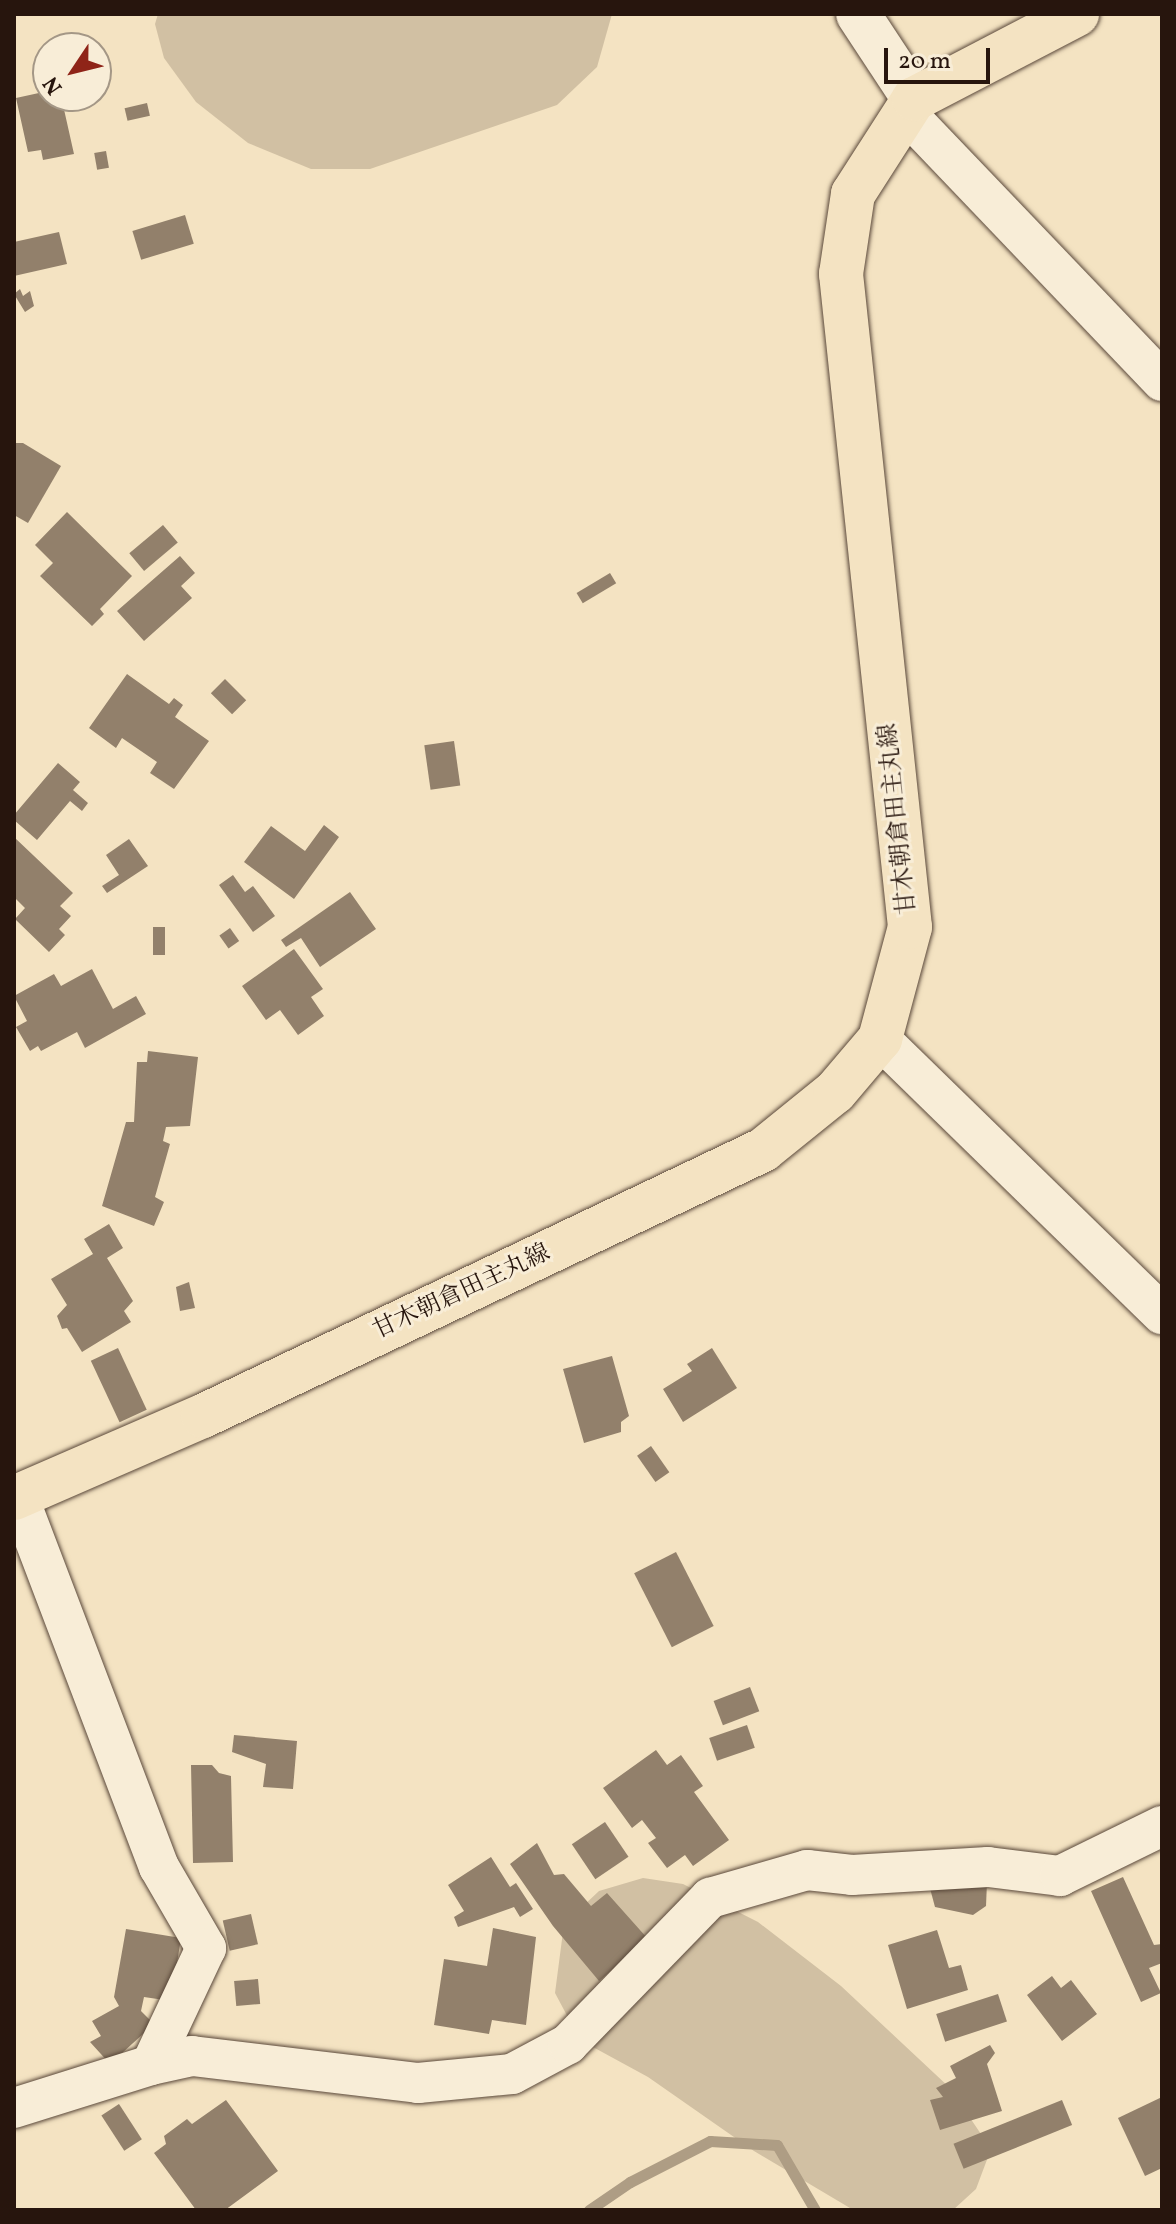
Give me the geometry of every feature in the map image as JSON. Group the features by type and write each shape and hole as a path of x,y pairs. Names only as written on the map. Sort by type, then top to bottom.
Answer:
{"main road":[{"path":"910,105 1077,14"},
{"name":"甘木朝倉田主丸線","path":"16,1497 203,1416 763,1150 835,1092 880,1039 910,927 841,274 853,194 910,105"}],"street":[{"path":"858,14 910,105 1162,381"},
{"path":"880,1039 1162,1314"},
{"path":"16,1497 159,1867 206,1948 151,2065"},
{"path":"14,2108 151,2065 192,2056 418,2083 512,2074 568,2044 710,1898 807,1870 852,1875 988,1867 1060,1876 1162,1826"}],"shaded area":[{"path":"158,14 612,14 597,67 557,105 370,169 311,169 248,143 196,102 164,58 155,24"},
{"path":"643,1878 683,1884 758,1922 841,1986 950,2088 991,2149 976,2189 953,2210 850,2208 754,2151 648,2077 580,2040 555,1993 564,1924 599,1891"}],"building":[{"path":"32,94 32,112 65,112 74,154 43,160 41,150 28,152 16,98"},
{"path":"147,103 150,116 128,121 125,108"},
{"path":"106,151 109,168 97,170 94,153"},
{"path":"185,215 194,244 141,260 132,231"},
{"path":"59,232 67,264 14,276 14,242"},
{"path":"20,289 23,296 30,291 34,306 25,312 14,294"},
{"path":"14,443 23,443 61,466 28,523 14,515"},
{"path":"67,512 132,576 100,609 104,614 92,626 40,576 53,563 35,545"},
{"path":"163,525 178,543 144,571 129,553"},
{"path":"180,556 195,573 181,586 192,598 144,641 117,611"},
{"path":"610,573 616,583 583,603 577,593"},
{"path":"127,674 169,704 174,698 183,705 175,717 209,741 174,789 150,773 157,762 122,738 116,748 89,728"},
{"path":"225,679 246,700 232,714 211,693"},
{"path":"454,741 460,786 431,790 424,745"},
{"path":"58,763 80,782 73,790 88,803 82,811 70,801 37,840 14,820 14,815"},
{"path":"324,825 339,837 294,899 244,862 271,826 305,851"},
{"path":"14,837 73,893 60,906 71,916 59,929 65,935 49,952 15,919 25,908 14,897"},
{"path":"129,839 148,866 107,893 102,886 119,875 106,855"},
{"path":"233,875 245,892 253,886 275,916 253,932 219,885"},
{"path":"350,892 376,929 320,967 301,938 286,947 281,940"},
{"path":"153,927 165,927 165,955 153,955"},
{"path":"230,928 239,941 229,949 219,935"},
{"path":"294,949 323,989 311,997 324,1016 298,1035 280,1010 266,1020 242,986"},
{"path":"92,969 113,1009 136,996 146,1014 85,1048 77,1032 41,1051 38,1046 30,1051 16,1027 27,1021 14,996 54,974 61,986"},
{"path":"148,1051 198,1057 190,1126 166,1127 163,1141 170,1144 155,1197 164,1202 154,1226 102,1206 126,1122 134,1122 137,1062 147,1062"},
{"path":"109,1224 123,1248 107,1258 133,1301 124,1311 131,1322 82,1352 67,1328 62,1329 57,1316 67,1305 51,1279 93,1254 84,1239"},
{"path":"189,1282 195,1308 180,1311 176,1287"},
{"path":"118,1348 147,1410 120,1422 91,1361"},
{"path":"712,1348 737,1388 683,1422 663,1389 692,1371 687,1364"},
{"path":"612,1356 629,1416 621,1422 621,1432 584,1443 563,1369"},
{"path":"651,1446 669,1472 655,1482 637,1456"},
{"path":"676,1552 714,1626 672,1647 634,1573"},
{"path":"750,1687 759,1711 723,1725 714,1701"},
{"path":"747,1725 755,1748 717,1761 709,1738"},
{"path":"234,1735 297,1741 293,1789 263,1787 266,1764 232,1752"},
{"path":"656,1750 667,1765 681,1755 703,1786 694,1792 729,1840 693,1866 685,1855 667,1868 648,1843 656,1838 642,1820 632,1828 603,1788"},
{"path":"191,1765 212,1765 219,1773 231,1776 233,1862 193,1863"},
{"path":"605,1822 628,1857 595,1879 572,1844"},
{"path":"537,1843 554,1875 564,1874 591,1906 607,1893 648,1939 599,1981 553,1926 510,1864"},
{"path":"491,1857 510,1887 516,1883 533,1909 520,1917 514,1907 458,1927 454,1917 464,1911 448,1885"},
{"path":"1123,1877 1154,1945 1162,1944 1162,1963 1149,1968 1161,1993 1141,2002 1091,1891"},
{"path":"928,1881 987,1882 986,1906 973,1915 935,1907"},
{"path":"251,1914 258,1944 230,1951 223,1921"},
{"path":"493,1928 536,1937 526,2025 492,2020 489,2034 434,2025 444,1959 487,1966"},
{"path":"126,1929 181,1938 171,2001 144,1997 141,2011 154,2024 110,2064 90,2042 101,2036 92,2021 119,2006 114,1997"},
{"path":"937,1930 949,1968 961,1965 968,1990 907,2009 888,1945"},
{"path":"1052,1976 1061,1988 1071,1980 1097,2014 1062,2041 1027,1995"},
{"path":"258,1979 260,2004 236,2006 234,1981"},
{"path":"998,1994 1007,2022 945,2042 936,2014"},
{"path":"990,2045 995,2053 987,2064 1002,2111 940,2130 930,2100 943,2097 936,2088 956,2078 950,2066"},
{"path":"1162,2097 1162,2168 1145,2176 1118,2118"},
{"path":"226,2100 278,2171 225,2210 196,2210 154,2153 166,2144 164,2136 187,2119 192,2124"},
{"path":"1062,2100 1072,2125 964,2169 954,2144"},
{"path":"119,2104 142,2139 124,2151 101,2115"}],"waterway":[{"path":"589,2210 630,2182 710,2141 777,2145 815,2210"}]}
